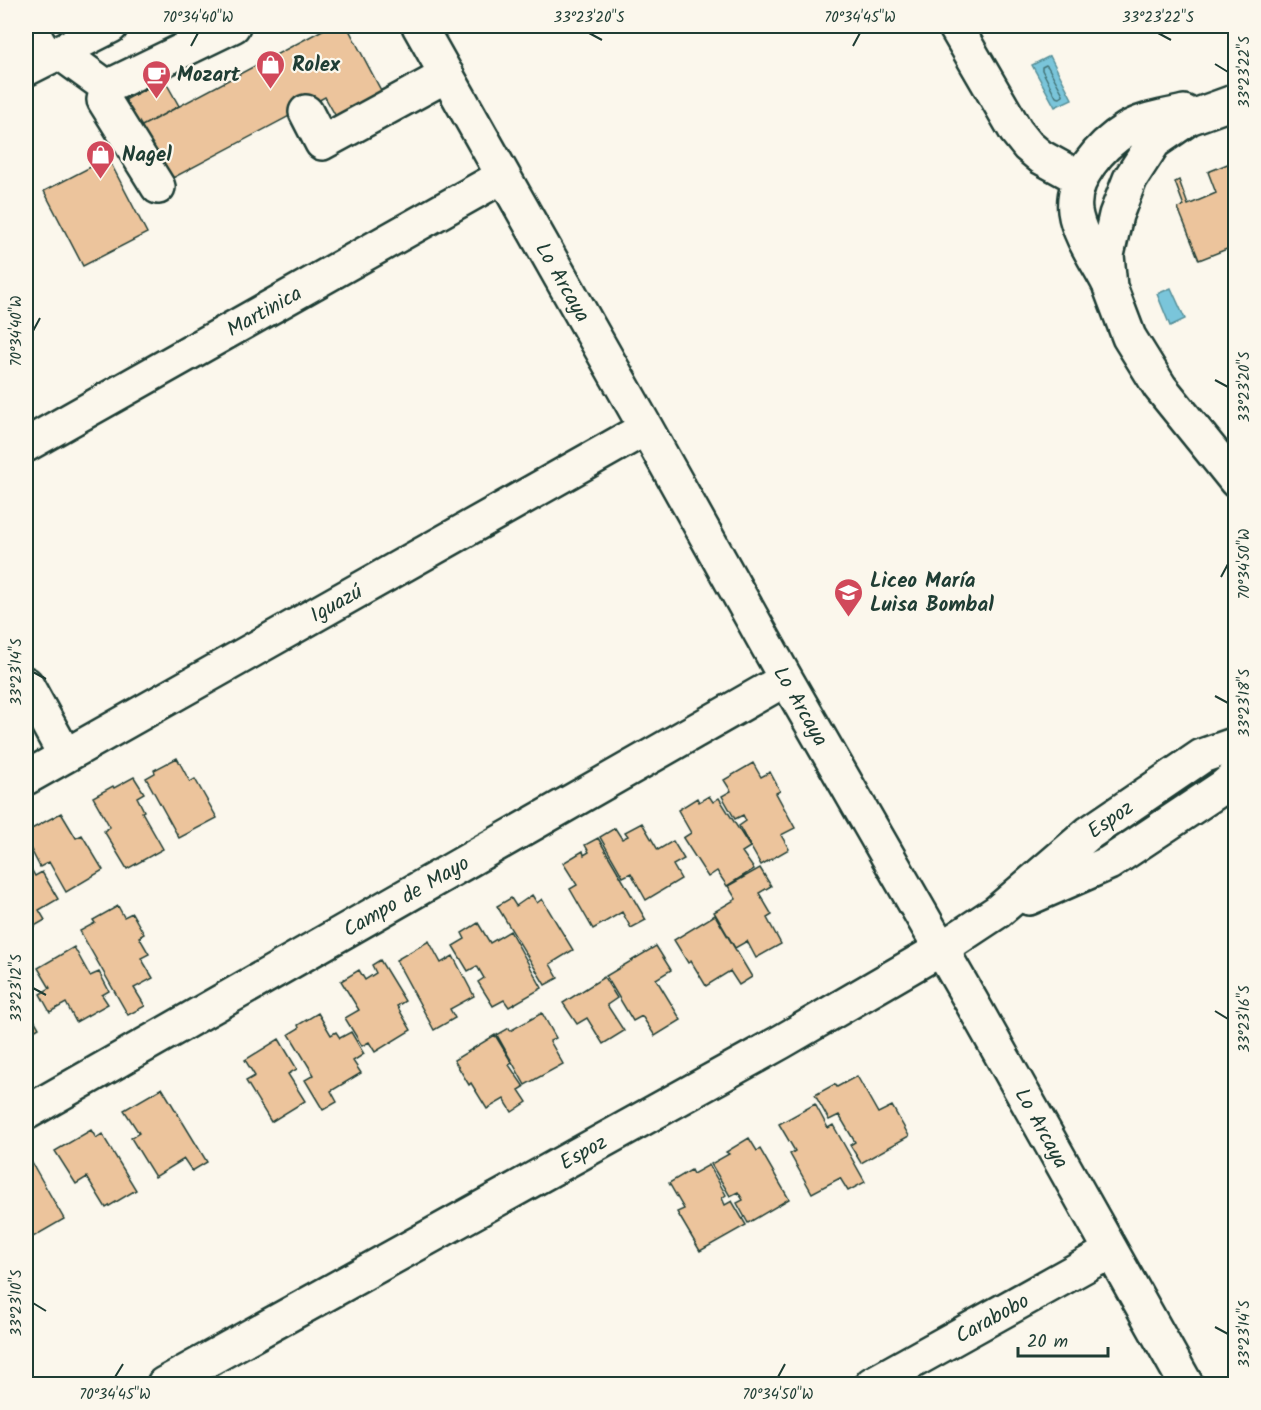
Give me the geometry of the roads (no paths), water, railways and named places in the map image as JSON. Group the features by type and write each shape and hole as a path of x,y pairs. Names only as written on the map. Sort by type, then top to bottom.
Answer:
{"street":[{"path":"29,26 44,60 107,87 233,26"},
{"path":"44,60 111,26"},
{"name":"Lo Arcaya","path":"419,26 1186,1384"},
{"path":"956,26 1016,131 1028,146 1041,157 1081,179"},
{"path":"306,112 322,143 447,75"},
{"path":"107,87 104,100 158,187"},
{"path":"1236,101 1146,121 1127,129 1098,152 1081,179 1075,203 1078,224 1110,287 1129,337 1160,387 1236,481"},
{"path":"1110,287 1107,255 1116,215 1130,179 1154,142 1189,118 1236,101"},
{"name":"Martinica","path":"26,446 503,176"},
{"name":"Iguazú","path":"26,778 646,428"},
{"name":"Campo de Mayo","path":"26,1113 786,679"},
{"path":"26,684 65,756"},
{"name":"Espoz","path":"164,1384 781,1042 941,949 997,912 1089,833 1202,756 1236,744"},
{"name":"Espoz","path":"997,912 1109,863 1236,776"},
{"name":"Carabobo","path":"872,1384 1111,1251"}],"water":[{"path":"1050,56 1072,99 1055,107 1032,65"},
{"path":"1171,288 1185,319 1170,326 1157,294"}],"place":[{"name":"Rolex","path":"271,90"},
{"name":"Mozart","path":"156,100"},
{"name":"Nagel","path":"101,180"},
{"name":"Liceo María Luisa Bombal","path":"849,618"}]}
